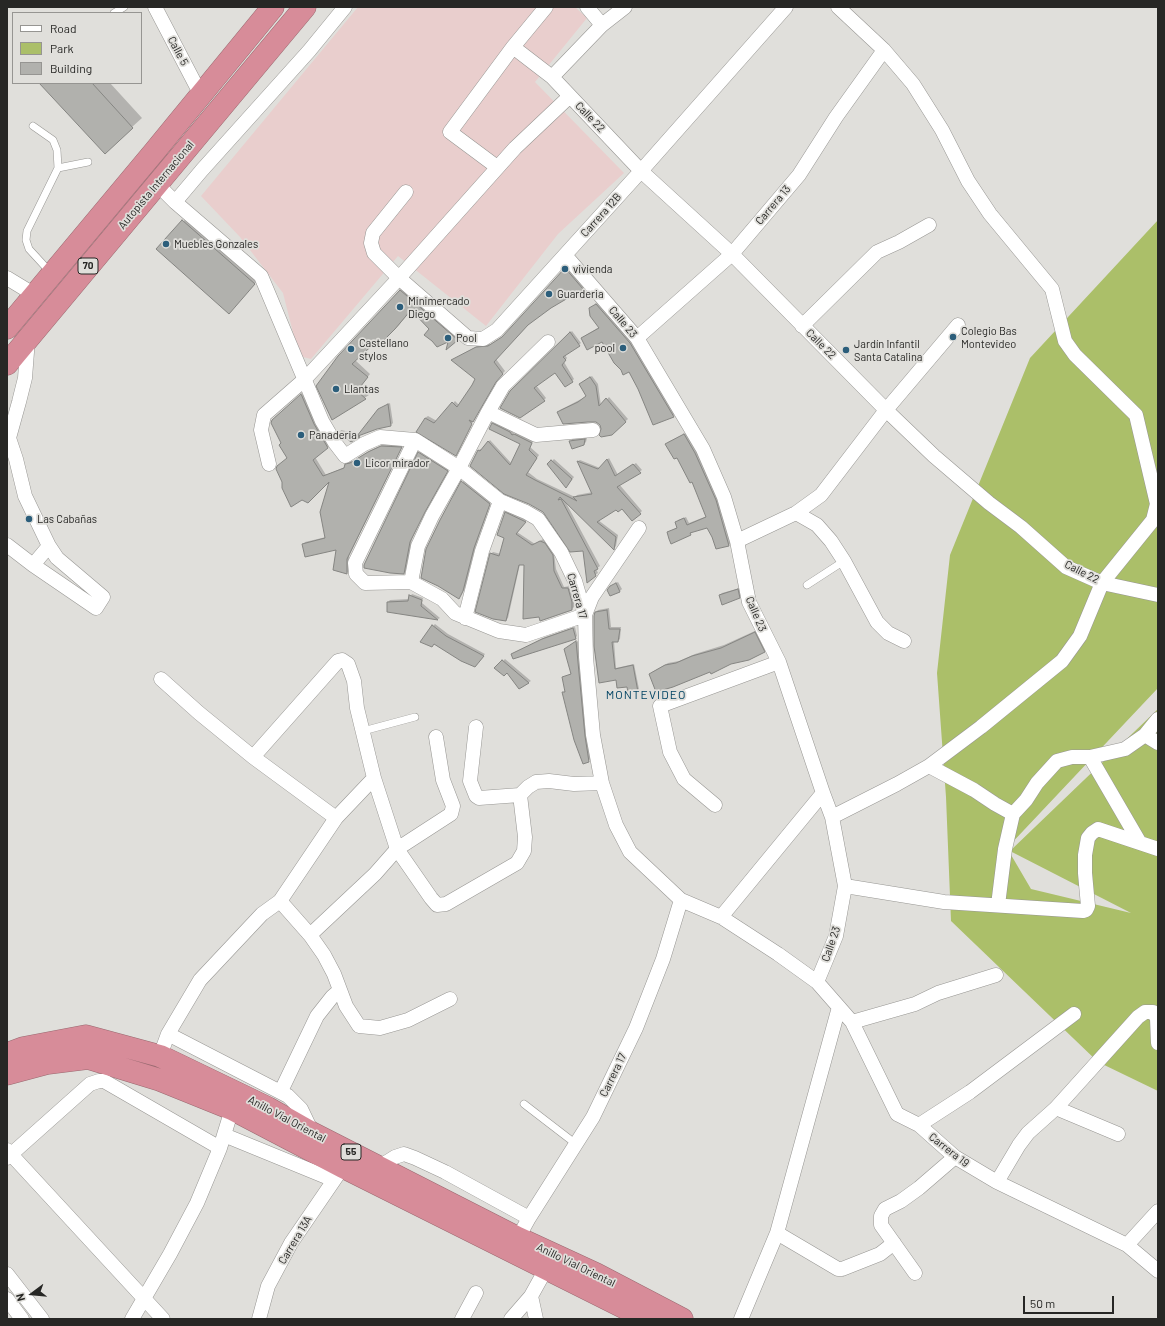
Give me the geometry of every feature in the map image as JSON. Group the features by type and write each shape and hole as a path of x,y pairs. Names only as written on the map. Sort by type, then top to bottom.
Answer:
{"highway":[{"name":"Autopista Internacional","path":"7,328 273,7"},
{"name":"Autopista Internacional","path":"7,364 305,7"},
{"name":"Anillo Vial Oriental","path":"7,1054 23,1048 86,1036 160,1056 268,1108 312,1133 518,1238 596,1274 682,1319"},
{"name":"Anillo Vial Oriental","path":"7,1074 48,1063 88,1058 160,1080 232,1109 338,1174 546,1269 647,1319"}],"street":[{"name":"Calle 5","path":"155,7 201,94"},
{"path":"175,202 309,51 345,7"},
{"path":"497,167 450,132 513,47 546,7"},
{"path":"587,7 602,25"},
{"path":"552,77 602,25 625,7"},
{"name":"Carrera 12B","path":"406,192 373,233 370,243 374,253 399,278 468,338 483,339 497,330 566,255 786,7"},
{"path":"832,817 929,766 981,727 1062,661 1080,636 1102,583 1153,520 1157,504 1136,415 1075,355 1065,341 1052,289 1006,231 990,214 968,181 942,130 913,84 884,50 838,7"},
{"name":"Calle 22","path":"513,47 552,77 641,171 732,254 886,410 934,456 989,503 1022,527 1066,567 1102,583 1158,595"},
{"name":"Carrera 13","path":"637,338 732,254 799,175 836,117 884,50"},
{"path":"268,464 261,430 264,415 304,380 399,278 497,167 570,96"},
{"path":"158,184 175,202 261,276 304,380"},
{"path":"802,326 877,252 899,242 929,225"},
{"name":"Calle 23","path":"566,255 637,338 703,449 724,497 737,541 749,602 779,662 832,817 845,886 836,936 817,982"},
{"path":"7,278 35,295"},
{"path":"737,541 796,513 821,495 886,410 958,326"},
{"path":"7,545 33,565 96,608 103,597 57,558 49,546 26,496 16,459 8,438 20,402 25,378 28,338"},
{"path":"411,582 418,546 432,516 488,412 503,386 548,342"},
{"name":"Carrera 17","path":"304,380 322,421 335,443 345,456 364,444 380,437 415,440 459,468 500,501 538,519 561,552 574,581 584,615 592,735 602,783 616,826 630,852 681,900 721,917 778,954 817,982"},
{"path":"488,412 536,435 593,430"},
{"path":"415,440 355,563 356,574 365,583 411,582 442,599 455,613 465,618 499,631 526,635 584,615 592,597 639,528"},
{"path":"465,618 482,551 500,501"},
{"path":"796,513 817,525 831,541 844,561 877,622 888,633 904,641"},
{"path":"33,565 49,546"},
{"path":"253,757 338,661 342,660 348,664 354,682 357,708 374,778 397,849 437,905 446,904 517,863 524,851 525,837 520,795"},
{"path":"715,805 684,779 670,752 660,706 779,662"},
{"path":"161,679 199,713 253,757 336,818"},
{"path":"998,906 1005,849 1014,814 1026,800 1037,783 1058,761 1072,757 1090,757 1125,749 1145,735 1158,719"},
{"path":"476,727 470,781 476,796 479,798 520,795 536,782 549,781 574,784 602,783"},
{"path":"1145,735 1158,743"},
{"path":"310,935 375,874 397,849 451,814 453,806 443,780 436,737"},
{"path":"1090,757 1140,843"},
{"path":"929,766 974,790 995,804 1014,814"},
{"path":"160,1056 168,1034 200,980 262,914 280,900 336,818 374,778"},
{"path":"721,917 823,793"},
{"path":"845,886 944,902 1083,911 1086,910 1088,906 1085,855 1088,838 1092,833 1098,830 1157,847"},
{"path":"280,900 310,935 324,955 334,974 346,1006 359,1026 380,1028 408,1020 450,999"},
{"name":"Carrera 17","path":"518,1238 593,1117 636,1028 663,959 681,900"},
{"path":"852,1022 914,1004 938,993 996,975"},
{"name":"Carrera 19","path":"817,982 852,1022 897,1114 919,1125 955,1157 997,1182 1127,1246 1158,1271"},
{"path":"281,1091 317,1016 332,997 340,990"},
{"path":"741,1319 777,1233 839,1007"},
{"path":"997,1182 1019,1144 1028,1133 1056,1108 1138,1017 1146,1012 1153,1012 1157,1018 1158,1043"},
{"path":"919,1125 970,1092 1074,1014"},
{"path":"168,1034 281,1091 301,1109 312,1133"},
{"path":"163,1319 8,1154 90,1084 104,1081 222,1142 338,1174"},
{"path":"1056,1108 1118,1134"},
{"path":"132,1319 170,1254 197,1203 222,1142 232,1109"},
{"path":"379,1166 404,1154 445,1172 529,1218"},
{"path":"916,1273 881,1225 881,1216 885,1209 901,1201 919,1188 955,1157"},
{"name":"Carrera 13A","path":"259,1319 268,1286 291,1243 338,1174"},
{"path":"1127,1246 1158,1211"},
{"path":"777,1233 838,1269 842,1269 880,1254 894,1243"},
{"path":"511,1319 531,1296 546,1269"},
{"path":"7,1274 42,1319"},
{"path":"462,1319 476,1293"},
{"path":"531,1296 536,1319"},
{"path":"7,1299 22,1319"}],"lane":[{"path":"33,126 53,140 57,150 58,168 27,231 26,240 29,249 52,274"},
{"path":"58,168 88,162"},
{"path":"807,585 844,561"},
{"path":"363,731 415,717"},
{"path":"524,1104 576,1144"}],"shaded area":[{"path":"358,7 575,7 587,18 535,82 624,173 558,234 486,326 398,256 311,359 299,356 283,293 240,237 201,196"}],"green space":[{"path":"1158,220 1158,688 1007,848 1031,889 1131,913 1010,851 1158,709 1158,1091 1098,1062 951,921 946,797 937,673 950,555 1030,358"}],"building":[{"path":"40,84 93,84 133,128 105,154"},
{"path":"182,220 255,284 229,314 156,249"},
{"path":"565,268 583,289 575,299 568,298 551,308 528,325 494,362 503,374 496,382 473,422 469,420 472,424 456,456 416,432 425,418 434,423 452,402 457,407 475,379 451,360 476,347 488,346 502,337"},
{"path":"400,290 458,340 446,350 448,342 437,347 424,335 429,329 411,310 381,343 378,340 352,364 368,377 357,391 366,399 332,420 316,386 338,356"},
{"path":"596,304 630,343 674,417 653,425 629,372 623,375 602,342 587,350 581,338 599,328 590,316 589,308"},
{"path":"570,332 580,346 563,357 566,360 562,365 573,382 565,387 555,373 534,388 545,401 520,418 500,408 510,391"},
{"path":"590,377 596,386 599,406 606,398 626,422 612,435 601,437 599,435 601,429 600,425 596,422 563,424 557,412 578,402 586,396 579,384"},
{"path":"301,394 314,424 328,448 313,460 323,476 344,468 345,464 350,463 381,446 402,447 347,559 347,574 333,570 336,550 305,557 302,544 325,538 320,512 329,482 308,503 302,500 291,507 282,488 282,482 276,469 277,466 287,458 279,445 281,443 271,423 272,420"},
{"path":"388,404 391,426 358,436 360,437 351,442 338,432 357,436 378,409"},
{"path":"492,423 510,432 512,435 514,434 532,443 529,450 537,458 526,475 577,501 573,497 592,494 577,461 598,469 607,459 615,476 633,464 641,473 617,487 641,514 632,521 622,509 618,512 616,510 597,522 616,537 614,550 560,497 558,500 561,499 598,569 594,571 596,576 587,583 583,551 570,552 543,512 529,504 504,494 470,466 478,450 480,451 488,441 510,465 520,444 489,429"},
{"path":"684,434 695,453 716,500 729,546 716,549 707,528 690,533 691,535 671,544 667,532 677,528 675,522 684,518 687,525 706,517 692,482 690,483 677,458 674,459 665,444"},
{"path":"585,439 584,445 572,449 569,441"},
{"path":"418,452 448,471 410,542 404,574 364,568 364,565"},
{"path":"551,460 572,479 566,488 547,464"},
{"path":"461,481 490,504 474,548 463,591 459,599 438,586 421,578 426,549"},
{"path":"505,512 526,522 516,534 532,545 540,541 545,543 553,555 554,571 562,588 568,588 572,602 572,610 540,621 539,617 523,619 524,565 519,565 506,621 493,619 475,612 490,553 499,556 504,538 497,535"},
{"path":"616,583 620,592 610,596 607,590 610,586"},
{"path":"738,589 740,598 722,605 719,595"},
{"path":"409,595 422,600 421,606 438,620 387,612 387,602 408,601"},
{"path":"607,610 609,629 620,629 618,642 612,642 615,669 633,665 638,692 628,693 627,687 617,688 616,680 599,683 594,646 594,616 595,612"},
{"path":"432,625 446,636 484,656 475,667 461,661 434,644 432,647 420,642"},
{"path":"573,628 576,639 513,659 511,654 542,639"},
{"path":"755,632 765,652 749,660 731,664 711,674 710,672 673,687 656,692 649,674 665,665 676,663 692,656 721,648"},
{"path":"576,641 589,762 583,764 574,740 562,692 565,692 562,677 571,674 564,649"},
{"path":"502,660 529,683 519,689 507,673 504,676 494,668"}],"place":[{"name":"Muebles Gonzales","path":"166,244"},
{"name":"vivienda","path":"565,269"},
{"name":"Guarderia","path":"549,294"},
{"name":"Minimercado Diego","path":"400,307"},
{"name":"Colegio Bas Montevideo","path":"953,337"},
{"name":"Pool","path":"448,338"},
{"name":"pool","path":"623,348"},
{"name":"Castellano stylos","path":"351,349"},
{"name":"Jardín Infantil Santa Catalina","path":"846,350"},
{"name":"Llantas","path":"336,389"},
{"name":"Panaderia","path":"301,435"},
{"name":"Licor mirador","path":"357,463"},
{"name":"Las Cabañas","path":"29,519"}],"district":[{"name":"MONTEVIDEO","path":"646,695"}]}
